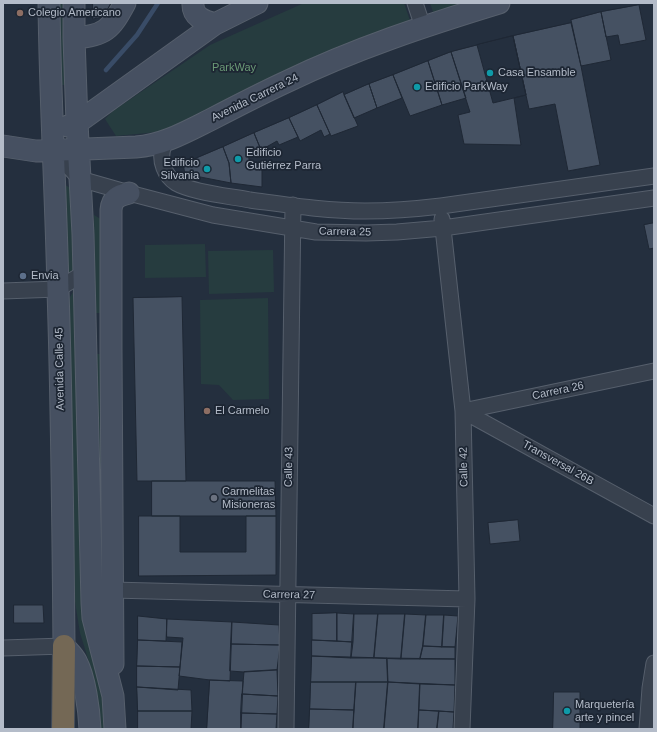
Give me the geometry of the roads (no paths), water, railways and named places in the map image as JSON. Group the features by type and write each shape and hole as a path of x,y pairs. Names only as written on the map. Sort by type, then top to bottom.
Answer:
{"highway":[{"path":"63,729 64,646"}],"main road":[{"name":"Avenida Calle 45","path":"49,3 63,486 64,646"},
{"path":"74,3 77,123 84,273 93,618 113,696"},
{"path":"74,38 93,36 101,33 111,25 125,3"},
{"path":"193,3 192,6 199,18 215,24"},
{"name":"Avenida Carrera 24","path":"3,146 36,151 215,24 257,3"},
{"name":"Avenida Carrera 24","path":"3,133 33,136 42,135 52,141 78,149 143,147 184,133 298,76 356,52 423,27 499,3"},
{"path":"115,729 113,696 112,590 111,207 112,202 117,197 129,193"},
{"path":"85,317 111,350"},
{"path":"64,646 76,660 81,672 90,719 90,729"}],"street":[{"path":"415,3 423,27"},
{"name":"Carrera 25","path":"167,140 163,149 162,162 167,174 176,183 188,188 218,196 337,210 409,210 654,176"},
{"path":"52,141 80,179"},
{"name":"Carrera 25","path":"80,179 213,215 316,232 366,233 443,228 654,198"},
{"name":"Calle 43","path":"286,729 293,205"},
{"name":"Calle 42","path":"441,206 463,411 467,599 462,729"},
{"path":"3,291 58,289 84,273"},
{"name":"Carrera 26","path":"463,411 654,371"},
{"name":"Transversal 26B","path":"463,411 654,516"},
{"name":"Carrera 27","path":"112,590 467,599"},
{"path":"3,648 64,646"},
{"path":"647,729 650,688 654,663"}],"waterway":[{"path":"106,70 137,35 158,3"}],"place":[{"name":"Colegio Americano","path":"20,13"},
{"name":"Casa Ensamble","path":"490,73"},
{"name":"Edificio ParkWay","path":"417,87"},
{"name":"Edificio Gutiérrez Parra","path":"238,159"},
{"name":"Edificio Silvania","path":"207,169"},
{"name":"Envia","path":"23,276"},
{"name":"El Carmelo","path":"207,411"},
{"name":"Carmelitas Misioneras","path":"214,498"},
{"name":"Marquetería arte y pincel","path":"567,711"}],"park label":[{"name":"ParkWay","path":"234,68"}]}
